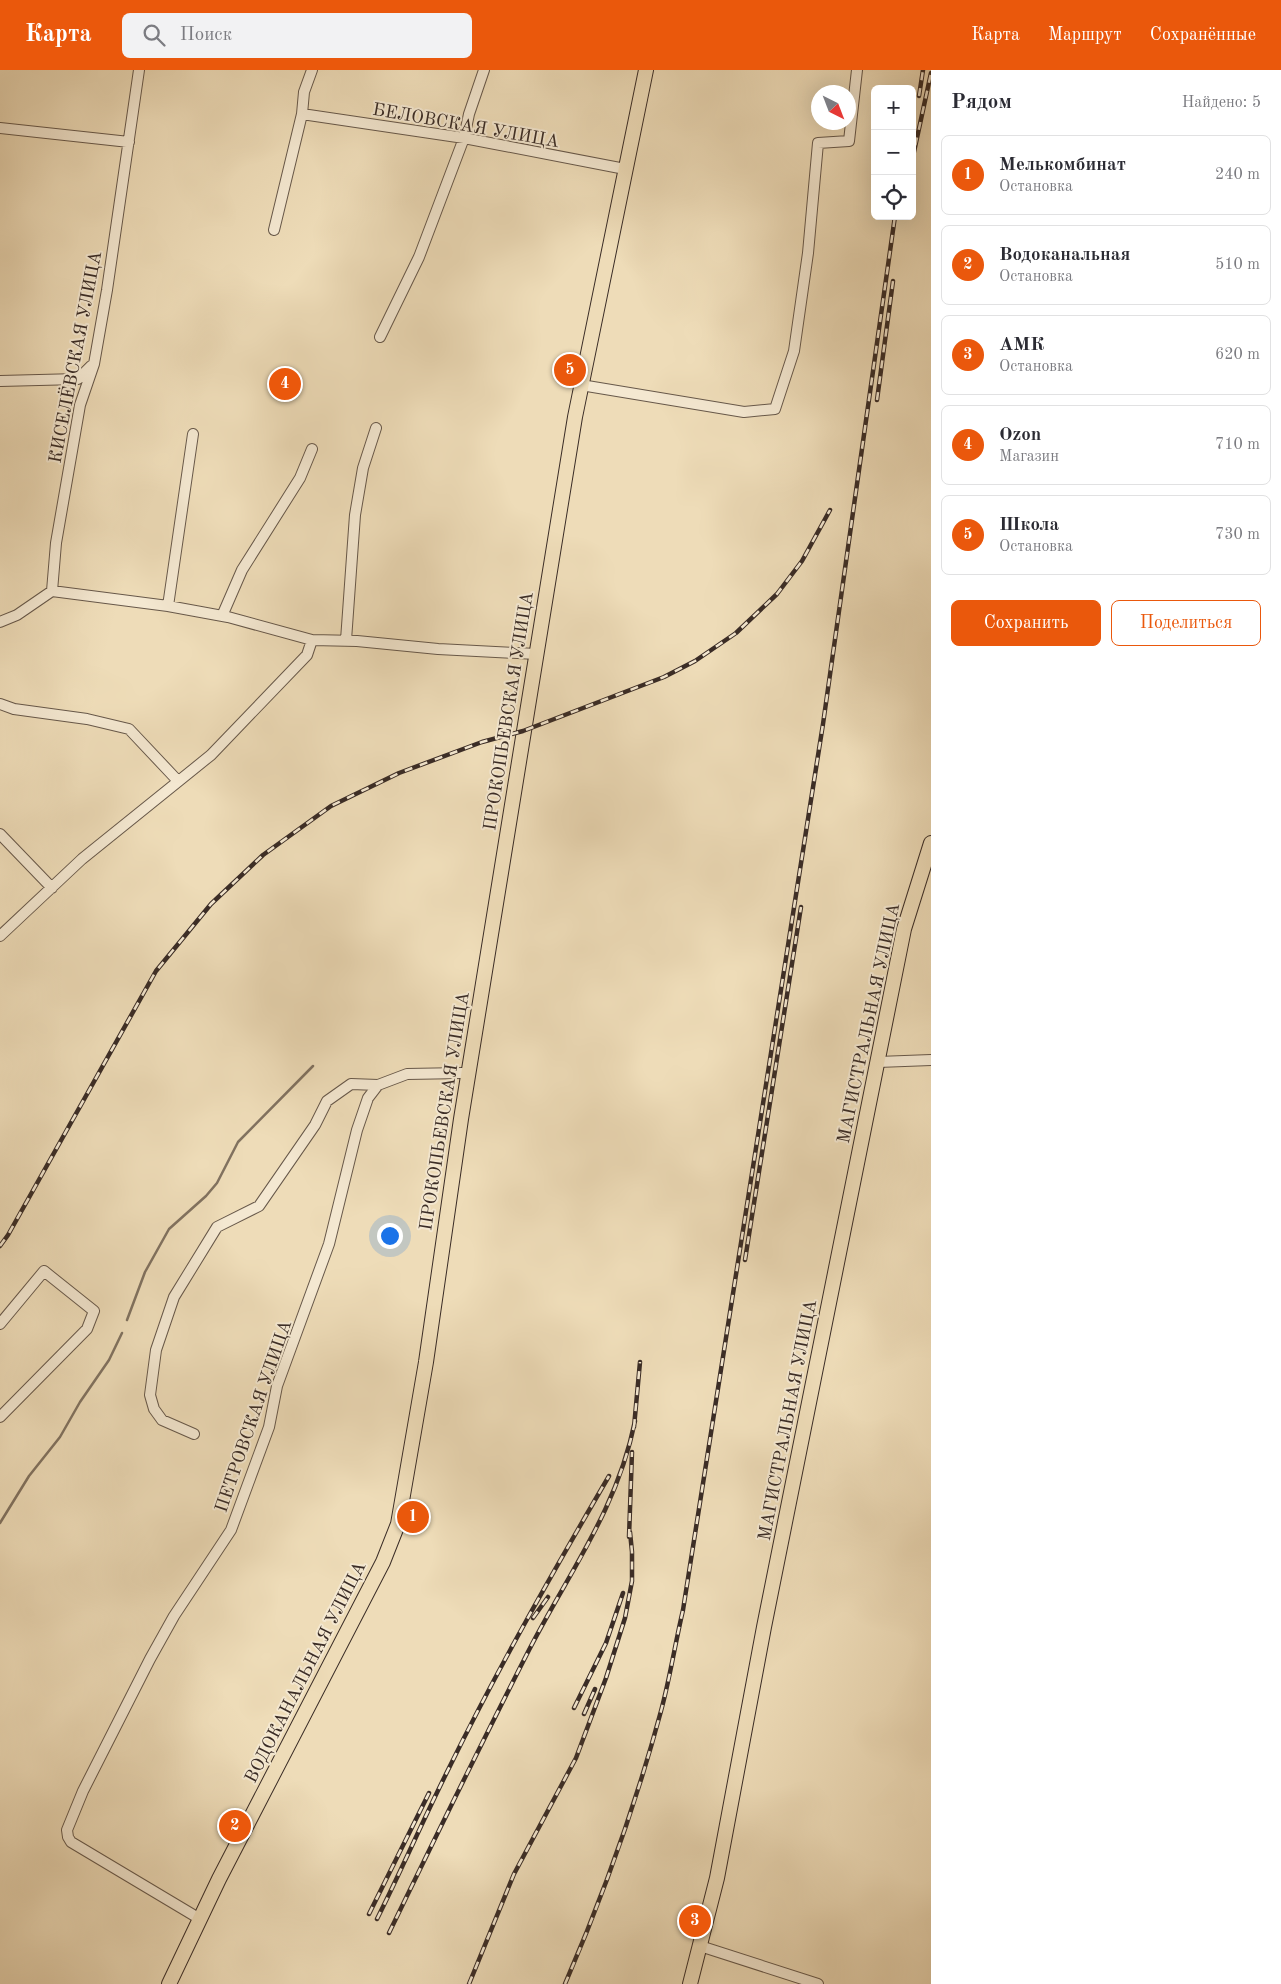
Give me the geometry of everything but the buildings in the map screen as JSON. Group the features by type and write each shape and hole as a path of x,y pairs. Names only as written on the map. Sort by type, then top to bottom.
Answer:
{"main road":[{"name":"ПРОКОПЬЕВСКАЯ УЛИЦА","path":"426,1362 460,1119 581,385 646,70"},
{"name":"МАГИСТРАЛЬНАЯ УЛИЦА","path":"690,1984 717,1878 766,1618 904,929 931,843"},
{"name":"ВОДОКАНАЛЬНАЯ УЛИЦА","path":"169,1984 200,1919 383,1562 398,1524 426,1362"}],"street":[{"name":"КИСЕЛЁВСКАЯ УЛИЦА","path":"52,591 56,543 80,405 94,364 140,70"},
{"path":"274,230 302,114 304,92 312,70"},
{"path":"380,337 420,257 464,138 484,70"},
{"path":"581,385 744,412 776,409 794,352 802,298 818,143 849,141 857,70"},
{"name":"БЕЛОВСКАЯ УЛИЦА","path":"302,114 464,138 625,169"},
{"path":"0,128 129,142"},
{"path":"0,381 78,379 94,364"},
{"path":"346,640 355,514 363,468 376,428"},
{"path":"168,606 193,434"},
{"path":"222,616 242,570 300,478 312,449"},
{"path":"0,622 17,614 52,591 168,606 222,616 312,640 346,640 536,654"},
{"path":"0,936 100,843 211,755 307,655 312,640"},
{"path":"0,704 14,709 87,719 129,730 178,781"},
{"path":"0,834 52,888"},
{"path":"878,1062 931,1060"},
{"path":"194,1434 162,1420 154,1409 150,1395 156,1350 174,1297 217,1227 260,1206 315,1125 327,1101 351,1084 378,1085 406,1074 462,1073"},
{"name":"ПЕТРОВСКАЯ УЛИЦА","path":"200,1919 76,1845 68,1837 68,1830 83,1791 150,1658 174,1616 231,1530 270,1427 277,1386 329,1244 357,1130 368,1098 378,1085"},
{"path":"0,1324 44,1271 94,1311 87,1329 0,1417"},
{"path":"700,1946 818,1984"}],"waterway":[{"path":"127,1320 145,1272 169,1229 206,1196 217,1183 238,1142 313,1066"},
{"path":"0,1523 29,1476 60,1437 80,1402 109,1360 122,1333"}],"railway":[{"path":"919,96 923,70"},
{"path":"916,142 931,73"},
{"path":"565,1984 593,1917 641,1781 664,1699 683,1610 823,724 894,220"},
{"path":"877,400 893,281"},
{"path":"0,1246 8,1235 156,971 211,904 263,855 331,806 399,773 482,742 523,731 664,677 695,661 736,633 777,594 802,561 830,510"},
{"path":"745,1260 801,907"},
{"path":"634,1427 640,1362"},
{"path":"389,1933 529,1650 604,1512 627,1453 635,1421"},
{"path":"629,1537 632,1452"},
{"path":"377,1919 440,1787 506,1657 609,1476"},
{"path":"469,1984 514,1874 576,1758 606,1678 625,1618 632,1581 630,1532"},
{"path":"574,1708 606,1643 623,1593"},
{"path":"533,1618 548,1597"},
{"path":"584,1714 595,1689"},
{"path":"369,1914 429,1793"}],"place":[{"name":"Школа","path":"570,370"},
{"name":"Ozon","path":"285,384"},
{"name":"Мелькомбинат","path":"413,1517"},
{"name":"Водоканальная","path":"235,1826"},
{"name":"АМК","path":"695,1921"}]}
